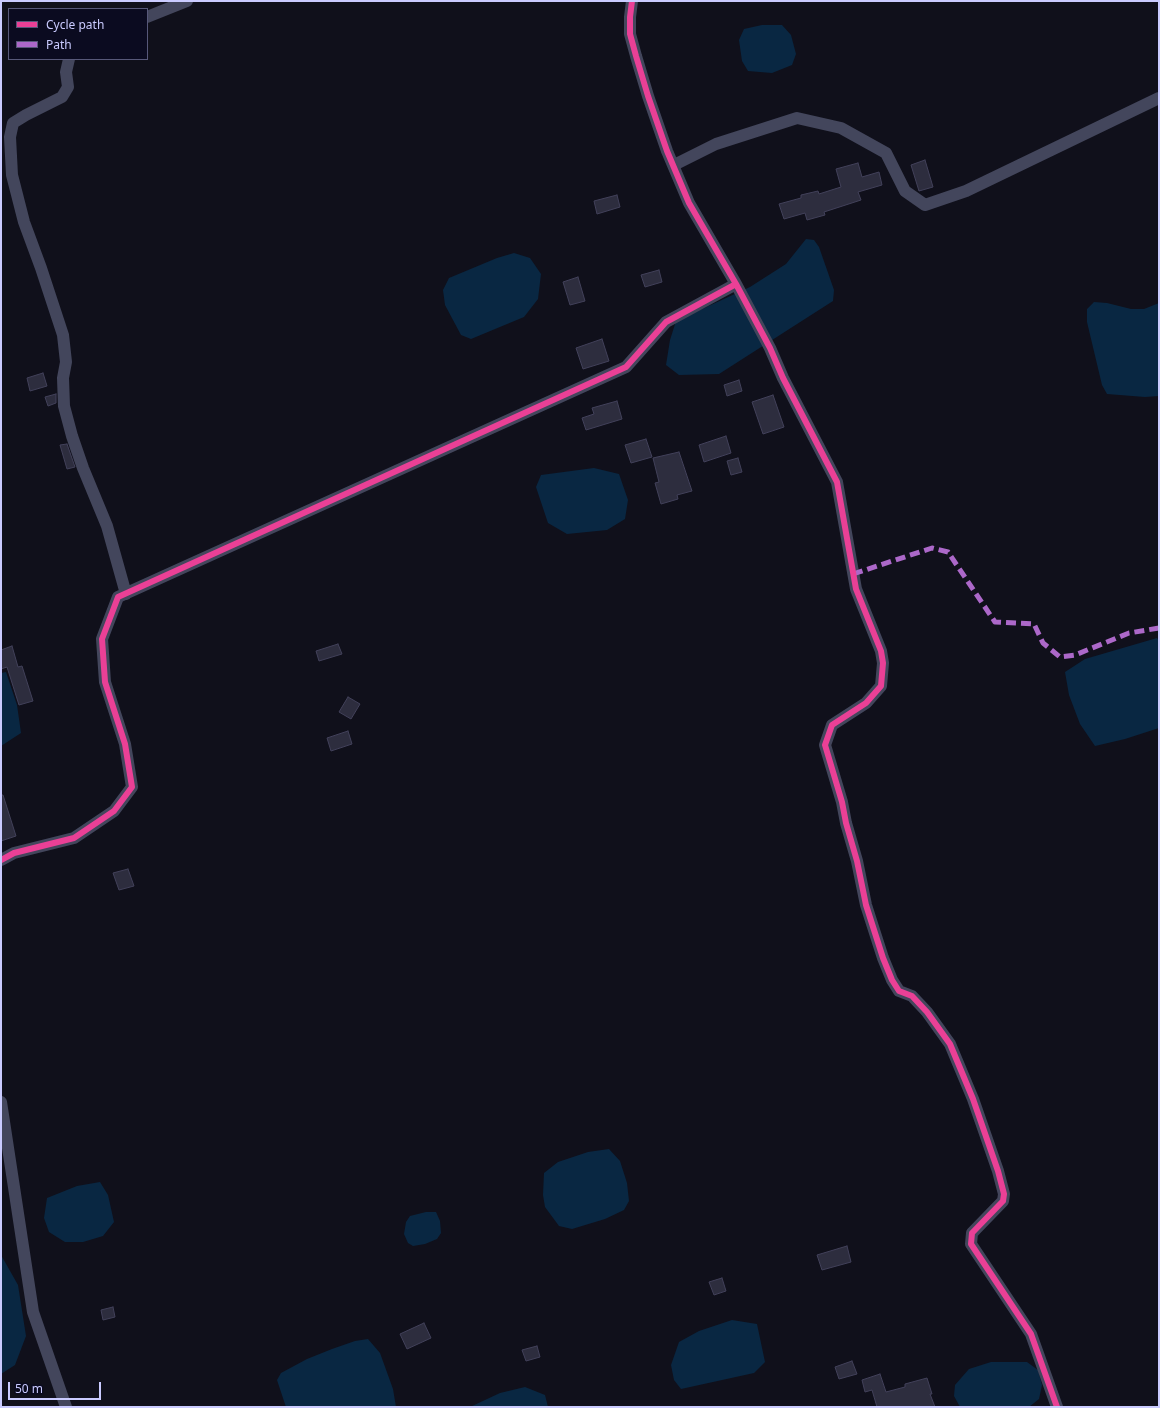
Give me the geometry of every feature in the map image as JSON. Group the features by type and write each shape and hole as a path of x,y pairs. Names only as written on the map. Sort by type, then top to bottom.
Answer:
{"street":[{"path":"148,17 186,1"},
{"path":"632,1 630,34 648,96 667,151 689,203 736,284 770,348 783,378 837,482 856,589 881,651 883,663 881,686 866,703 832,725 825,745 857,860 866,905 883,958 892,980 899,991 912,996 927,1012 950,1044 973,1099 998,1171 1004,1194 1003,1201 972,1233 971,1244 1031,1334 1056,1407"},
{"path":"69,60 66,72 68,86 62,97 13,123 10,137 12,175 24,222 63,335 66,362 63,378 64,406 72,436 83,468 107,526 126,594"},
{"path":"674,165 716,144 797,118 841,128 886,152 905,191 925,205 966,191 1159,98"},
{"path":"1,860 14,853 74,838 114,811 132,787 125,744 105,682 102,639 118,597 626,368 666,322 736,284"},
{"path":"1,1102 33,1312 66,1407"}],"water":[{"path":"762,25 782,25 791,35 796,54 792,65 772,73 748,71 742,61 739,40 744,29"},
{"path":"806,239 814,240 819,247 834,290 833,301 719,374 679,375 666,365 670,340 676,321 750,287 786,264"},
{"path":"514,253 530,258 541,274 538,299 524,317 471,339 461,335 445,305 443,290 449,278 497,258"},
{"path":"1094,302 1107,303 1131,309 1144,309 1159,303 1159,396 1145,397 1107,394 1102,385 1087,322 1087,309"},
{"path":"594,468 619,474 628,500 625,519 607,530 567,534 548,523 536,487 541,475"},
{"path":"1157,638 1159,641 1159,728 1125,739 1095,746 1080,724 1069,695 1065,672 1085,659"},
{"path":"6,672 17,705 21,733 1,746 1,673"},
{"path":"609,1149 620,1161 627,1183 629,1201 624,1210 605,1219 572,1229 559,1226 545,1207 543,1195 544,1173 558,1162 588,1152"},
{"path":"100,1182 108,1195 114,1222 103,1236 83,1242 65,1242 49,1232 44,1218 47,1198 77,1186"},
{"path":"426,1212 436,1212 440,1221 441,1233 437,1239 425,1244 413,1246 408,1243 404,1234 406,1222 410,1216"},
{"path":"1,1255 18,1285 26,1336 15,1365 1,1374"},
{"path":"732,1320 757,1324 765,1362 754,1373 681,1389 674,1380 671,1365 679,1342 699,1331"},
{"path":"368,1339 380,1353 393,1389 396,1407 286,1407 277,1380 281,1373 307,1359 332,1349 355,1341"},
{"path":"991,1362 1027,1362 1038,1370 1042,1385 1039,1399 1029,1407 960,1407 954,1396 955,1385 969,1369"},
{"path":"525,1387 545,1395 548,1407 470,1407 500,1393"}],"building":[{"path":"925,160 933,187 919,191 911,165"},
{"path":"858,163 862,177 879,172 882,185 858,192 861,200 824,212 825,215 807,220 805,213 784,219 779,204 801,198 801,195 818,191 819,194 841,187 836,169"},
{"path":"617,195 620,207 597,214 594,201"},
{"path":"659,270 662,282 645,287 641,275"},
{"path":"578,277 585,301 570,305 563,282"},
{"path":"602,339 609,361 583,369 576,348"},
{"path":"43,373 47,386 30,391 27,378"},
{"path":"739,380 742,391 727,396 724,385"},
{"path":"56,394 56,403 48,406 45,397"},
{"path":"773,395 784,427 763,434 752,402"},
{"path":"617,401 622,419 586,430 582,418 594,414 592,408"},
{"path":"726,436 731,453 704,462 699,445"},
{"path":"646,439 652,457 631,463 625,445"},
{"path":"67,444 75,467 67,469 60,445"},
{"path":"679,452 692,491 677,495 678,499 661,504 655,483 659,482 653,458"},
{"path":"738,458 742,472 731,475 727,461"},
{"path":"338,644 342,654 319,661 316,651"},
{"path":"12,646 18,667 22,666 33,701 19,705 7,667 1,669 1,650"},
{"path":"348,697 360,704 351,719 339,712"},
{"path":"348,731 352,744 331,751 327,738"},
{"path":"1,795 3,795 16,836 1,841"},
{"path":"128,869 134,886 119,890 113,873"},
{"path":"847,1246 851,1262 822,1270 817,1255"},
{"path":"722,1278 726,1291 714,1295 709,1282"},
{"path":"113,1307 115,1317 103,1320 101,1310"},
{"path":"424,1323 431,1338 407,1349 400,1334"},
{"path":"537,1346 540,1357 526,1361 522,1350"},
{"path":"852,1361 857,1374 839,1379 835,1367"},
{"path":"880,1374 886,1392 905,1387 905,1384 927,1378 932,1394 930,1394 935,1407 877,1407 872,1390 865,1392 862,1380"}],"marked path":[{"path":"853,574 932,548 948,552 995,622 1034,624 1043,643 1060,657 1075,655 1129,633 1159,628"}],"cycle path":[{"path":"632,1 630,34 636,56 667,151 689,203 736,284 770,348 783,378 837,482 856,589 881,651 883,663 881,686 866,703 832,725 825,745 842,802 846,823 857,861 866,905 883,958 892,980 899,991 912,996 927,1012 950,1044 973,1099 998,1171 1004,1194 1003,1201 972,1233 971,1244 1031,1334 1057,1407"},
{"path":"1,860 14,853 74,838 114,811 132,787 125,744 105,682 102,639 118,597 626,367 666,322 736,284"}]}
